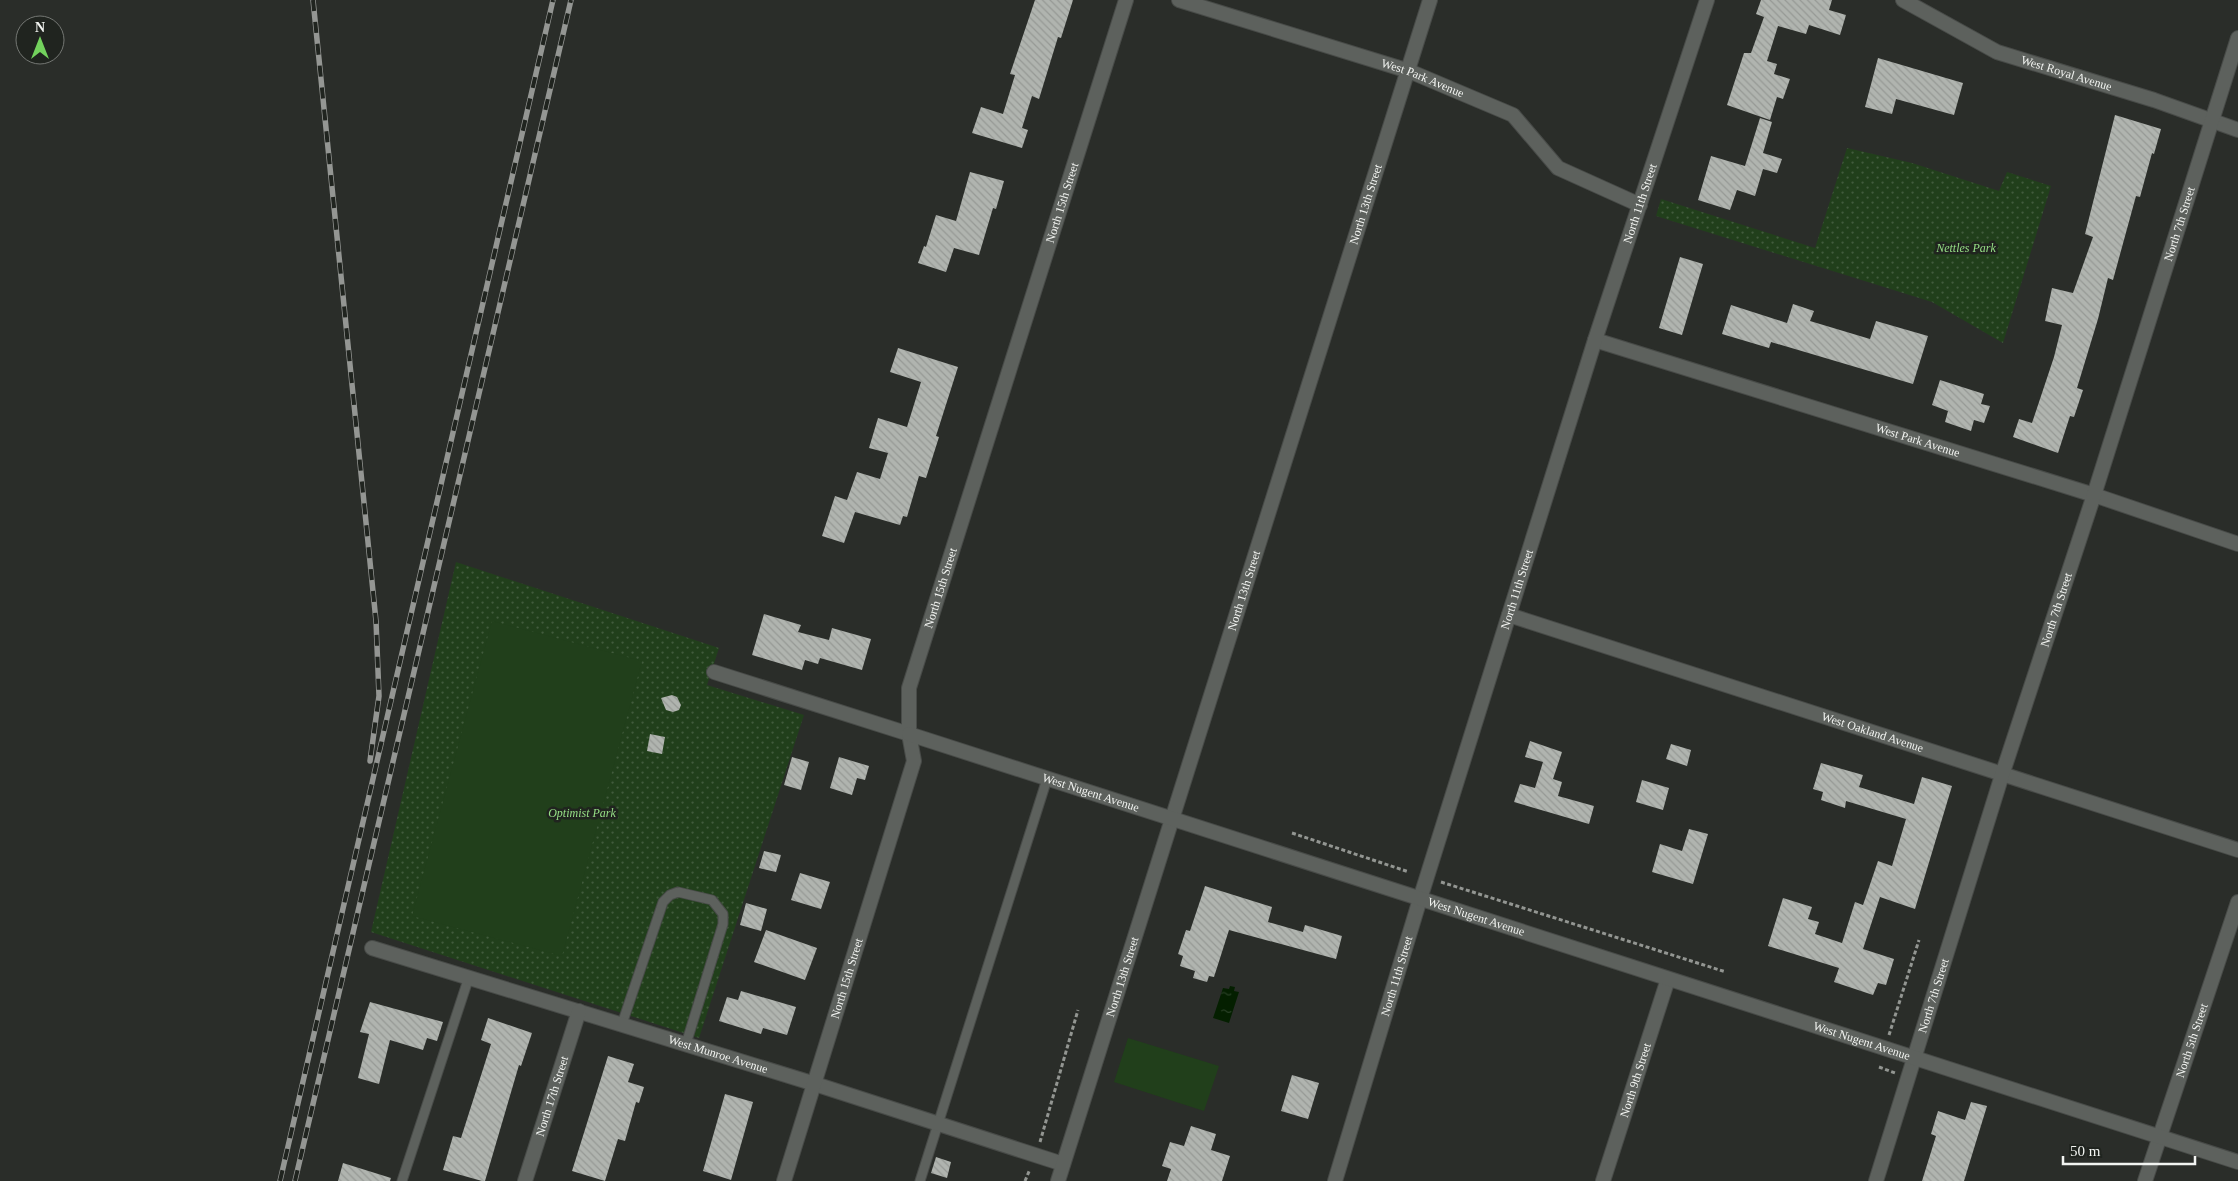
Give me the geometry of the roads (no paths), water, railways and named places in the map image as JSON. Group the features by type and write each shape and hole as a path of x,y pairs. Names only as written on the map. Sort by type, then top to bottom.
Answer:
{"street":[{"name":"North 15th Street","path":"784,1181 914,761 909,734 909,688 1126,0"},
{"name":"West Park Avenue","path":"1179,0 1409,71 1513,115 1558,168 1640,205"},
{"name":"North 13th Street","path":"1058,1181 1430,0"},
{"name":"North 11th Street","path":"1335,1181 1420,899 1595,340 1707,0"},
{"name":"West Royal Avenue","path":"1903,0 1997,52 2154,100 2210,122 2238,130"},
{"name":"North 7th Street","path":"1876,1181 2002,774 2094,495 2238,38"},
{"name":"West Park Avenue","path":"1595,340 2094,495 2238,544"},
{"name":"West Oakland Avenue","path":"1509,615 2238,850"},
{"name":"West Nugent Avenue","path":"714,672 2238,1162"},
{"name":"North 5th Street","path":"2145,1181 2238,902"},
{"name":"West Munroe Avenue","path":"372,948 815,1084 1063,1164"},
{"name":"North 9th Street","path":"1603,1181 1668,979"},
{"name":"North 17th Street","path":"525,1181 578,1011"}],"lane":[{"path":"920,1181 1047,779"},
{"path":"622,1024 663,902 670,895 678,892 712,900 723,914 723,924 686,1044"},
{"path":"402,1181 469,977"}],"water":[{"path":"1230,986 1235,987 1234,991 1239,992 1229,1023 1213,1018 1223,988 1229,989"}],"railway":[{"path":"313,0 376,621 379,696 370,761"},
{"path":"280,1181 553,0"},
{"path":"295,1181 571,0"}],"park label":[{"name":"Nettles Park","path":"1966,248"},
{"name":"Optimist Park","path":"582,813"}]}
